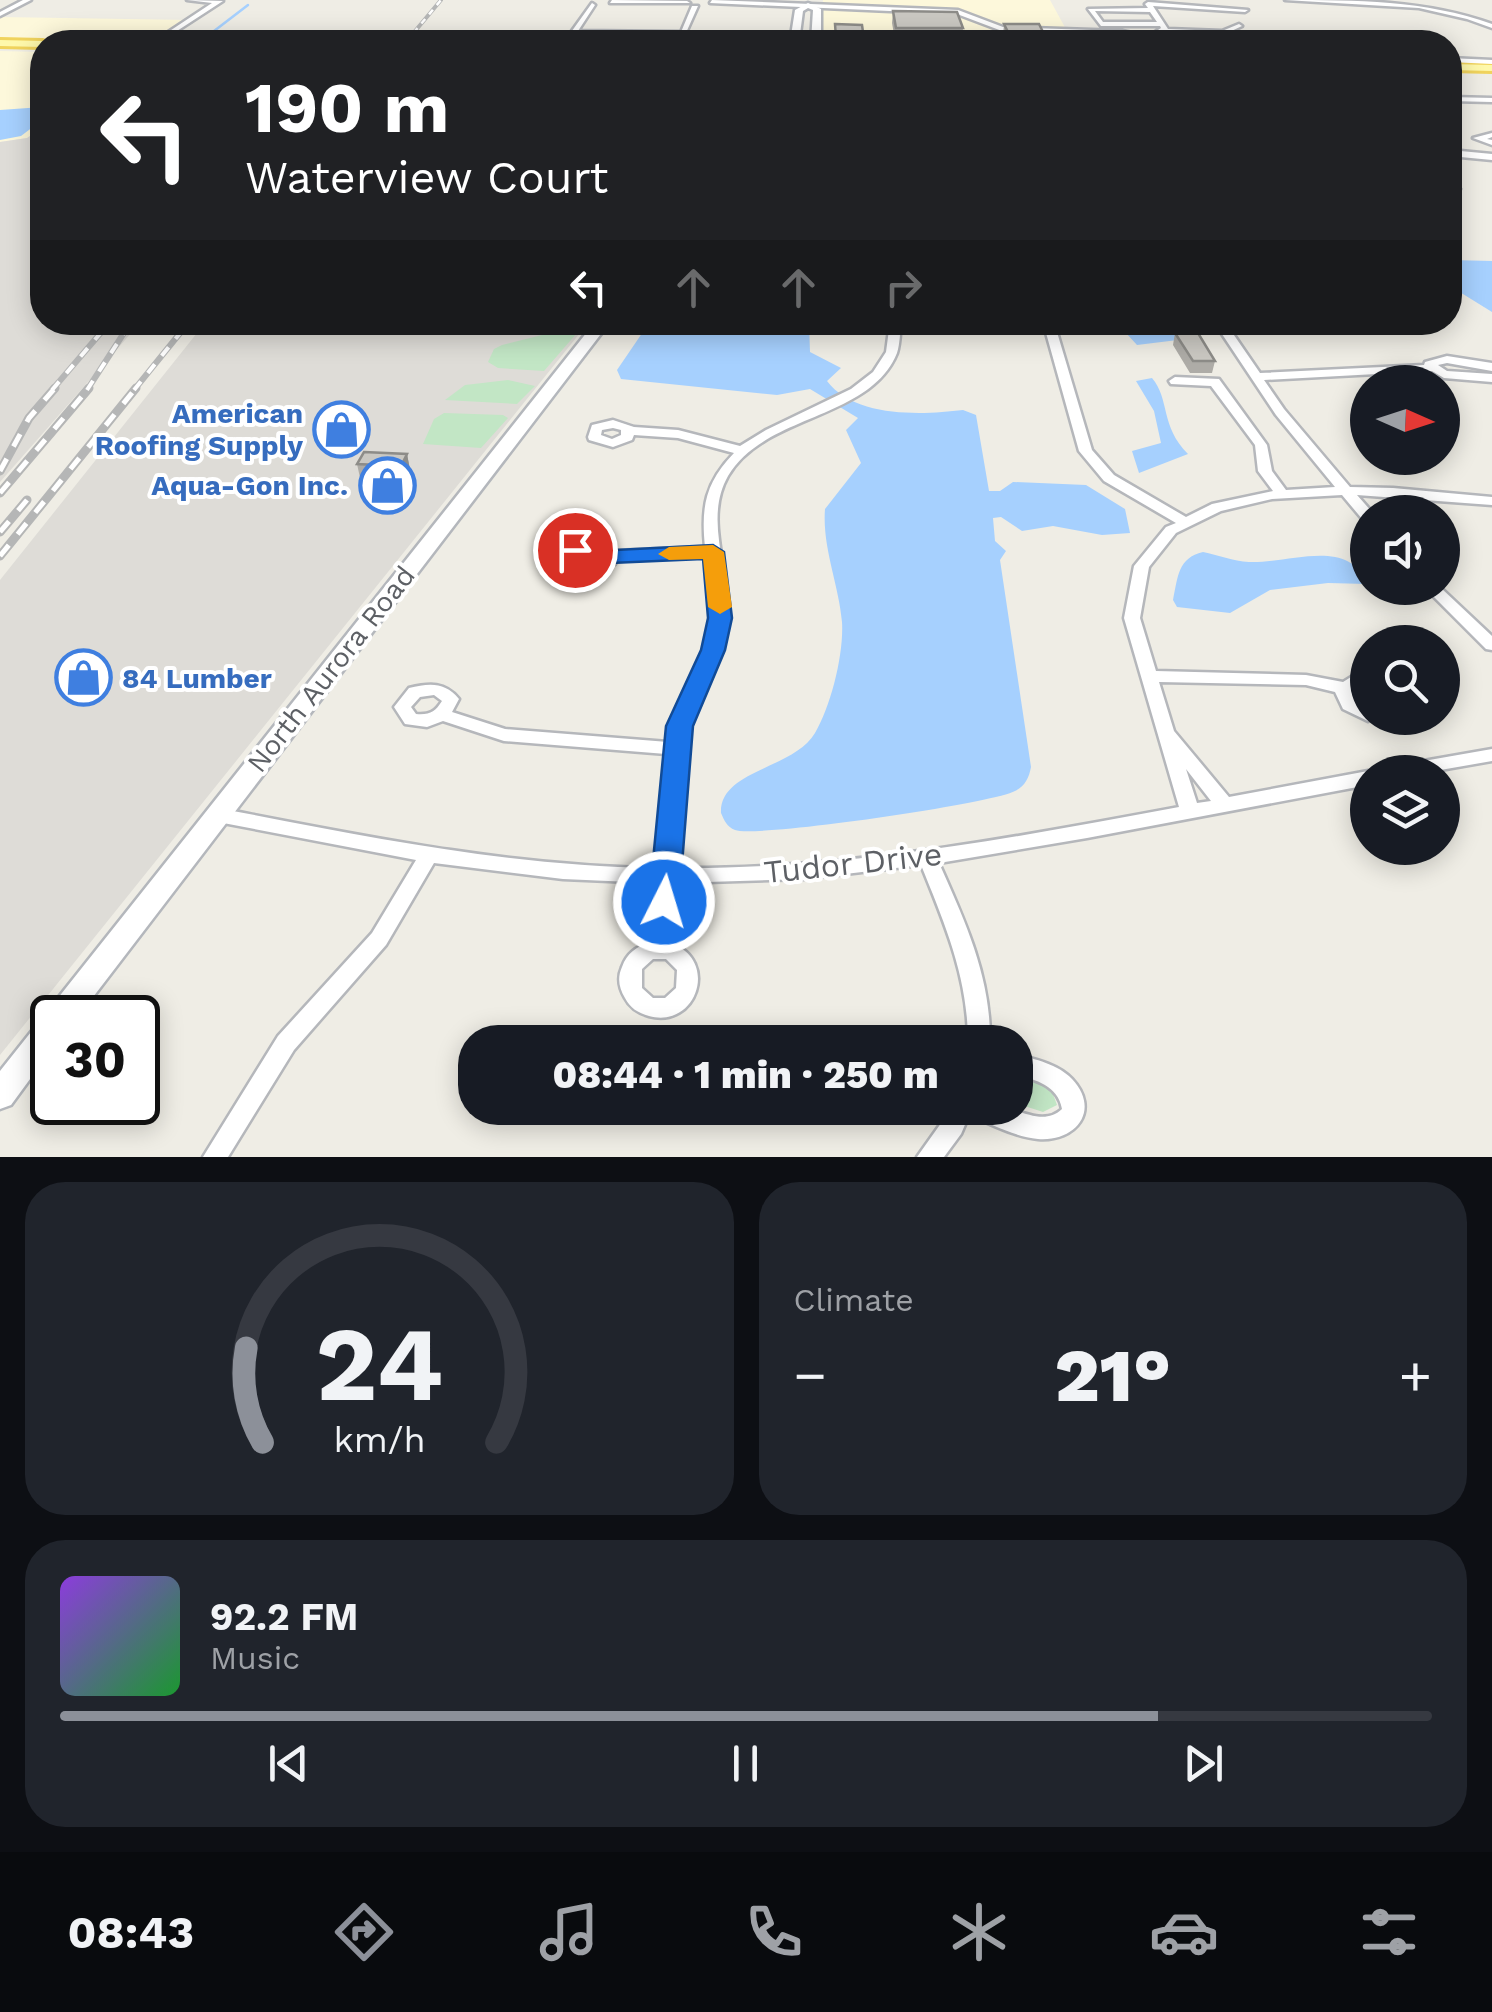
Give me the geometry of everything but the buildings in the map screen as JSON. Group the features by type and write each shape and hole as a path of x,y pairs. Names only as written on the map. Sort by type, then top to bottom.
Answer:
{"main road":[{"path":"796,30 800,10 808,3 817,9 817,30"},
{"path":"0,46 30,47"},
{"path":"1462,65 1492,68"},
{"path":"1462,65 1492,68"},
{"name":"North Aurora Road","path":"78,995 594,335"},
{"path":"0,1094 30,1055"}],"street":[{"path":"0,10 15,0"},
{"path":"0,10 28,0"},
{"path":"190,0 220,0"},
{"path":"182,30 220,0"},
{"path":"1288,0 1417,2 1463,10 1492,26"},
{"path":"573,30 592,2 611,1 808,3 958,12 1008,30"},
{"path":"685,30 696,2"},
{"path":"1163,28 1146,5 1245,10"},
{"path":"1149,10 1091,9 1101,24 1187,30"},
{"path":"1230,30 1239,26"},
{"path":"1462,99 1492,100"},
{"path":"1462,154 1489,156 1489,140"},
{"path":"660,952 676,749 684,710 718,636 720,599 713,552 712,496 742,450 858,390 889,365 896,335"},
{"path":"1052,335 1082,441 1092,460 1137,497 1183,521"},
{"path":"1228,335 1255,377 1350,497"},
{"path":"1430,365 1441,359 1492,367"},
{"path":"1255,377 1350,372"},
{"path":"1460,373 1492,378"},
{"path":"1175,381 1215,382 1261,445 1265,471 1284,496"},
{"path":"630,432 678,434 742,450"},
{"path":"1189,809 1132,618 1134,585 1152,551 1183,521 1222,506 1284,496 1327,500 1346,492 1406,492 1492,501"},
{"path":"611,556 713,552"},
{"path":"1451,605 1492,645"},
{"path":"1149,676 1306,680 1350,686"},
{"path":"1344,688 1350,705"},
{"path":"442,715 504,735 676,749"},
{"path":"1165,729 1224,804"},
{"path":"1460,761 1492,755"},
{"name":"Tudor Drive","path":"218,814 428,856 566,872 666,876 770,874 927,857 1350,781"},
{"path":"214,1157 286,1043 380,938 428,856"},
{"path":"927,857 971,962 978,989 979,1025"},
{"path":"1028,1125 1043,1130 1067,1122 1074,1112 1068,1090 1048,1073 1033,1069"},
{"path":"929,1157 952,1125"}],"shaded area":[{"path":"823,0 1050,0 1066,30 823,30"},
{"path":"0,17 190,20 175,30 30,30 30,41 0,41"},
{"path":"0,51 30,52 30,136 0,142"},
{"path":"30,136 30,335 129,335 0,482 0,142"},
{"path":"195,335 578,335 48,995 30,995 30,1018 0,1055 0,580"}],"green space":[{"path":"542,335 575,335 544,371 498,368 488,362 494,349"},
{"path":"508,380 535,386 517,404 445,400 465,385"},
{"path":"444,413 508,418 481,448 423,444 434,419"},
{"path":"1033,1078 1049,1083 1057,1105 1043,1112 1033,1109"}],"water":[{"path":"30,108 30,129 21,136 0,140 0,110"},
{"path":"1462,260 1492,261 1492,312 1462,293"},
{"path":"641,335 809,335 810,352 841,368 827,381 854,402 890,411 963,410 976,415 989,491 1000,491 1013,482 1086,485 1125,509 1130,533 1102,535 1053,526 1022,531 1001,517 993,518 995,541 1006,551 1000,560 1031,767 1021,787 964,804 826,825 752,831 735,830 728,825 721,813 732,787 805,745 821,722 831,694 839,664 842,622 826,537 825,509 861,463 846,430 858,418 810,389 777,395 621,379 617,370"},
{"path":"1128,335 1194,338 1137,345"},
{"path":"1152,378 1173,433 1188,454 1139,473 1132,451 1161,443 1154,411 1136,381"},
{"path":"1203,552 1249,562 1332,556 1350,563 1350,584 1270,590 1230,613 1177,607 1173,600 1180,569"}],"waterway":[{"path":"215,30 248,5"}],"railway":[{"path":"416,30 441,0"},
{"path":"52,390 99,335"},
{"path":"87,390 123,335"},
{"path":"134,390 178,335"},
{"path":"0,471 29,418 55,388"},
{"path":"0,493 89,388"},
{"path":"0,556 136,388"},
{"path":"0,532 27,500"}],"slow traffic":[{"path":"669,554 713,552 720,607"}],"place":[{"name":"American Roofing Supply","path":"342,429"},
{"name":"Aqua-Gon Inc.","path":"387,485"},
{"name":"84 Lumber","path":"83,678"}],"route":[{"path":"575,550 600,547 611,556 713,552 720,599 718,636 680,726 664,902"}]}
